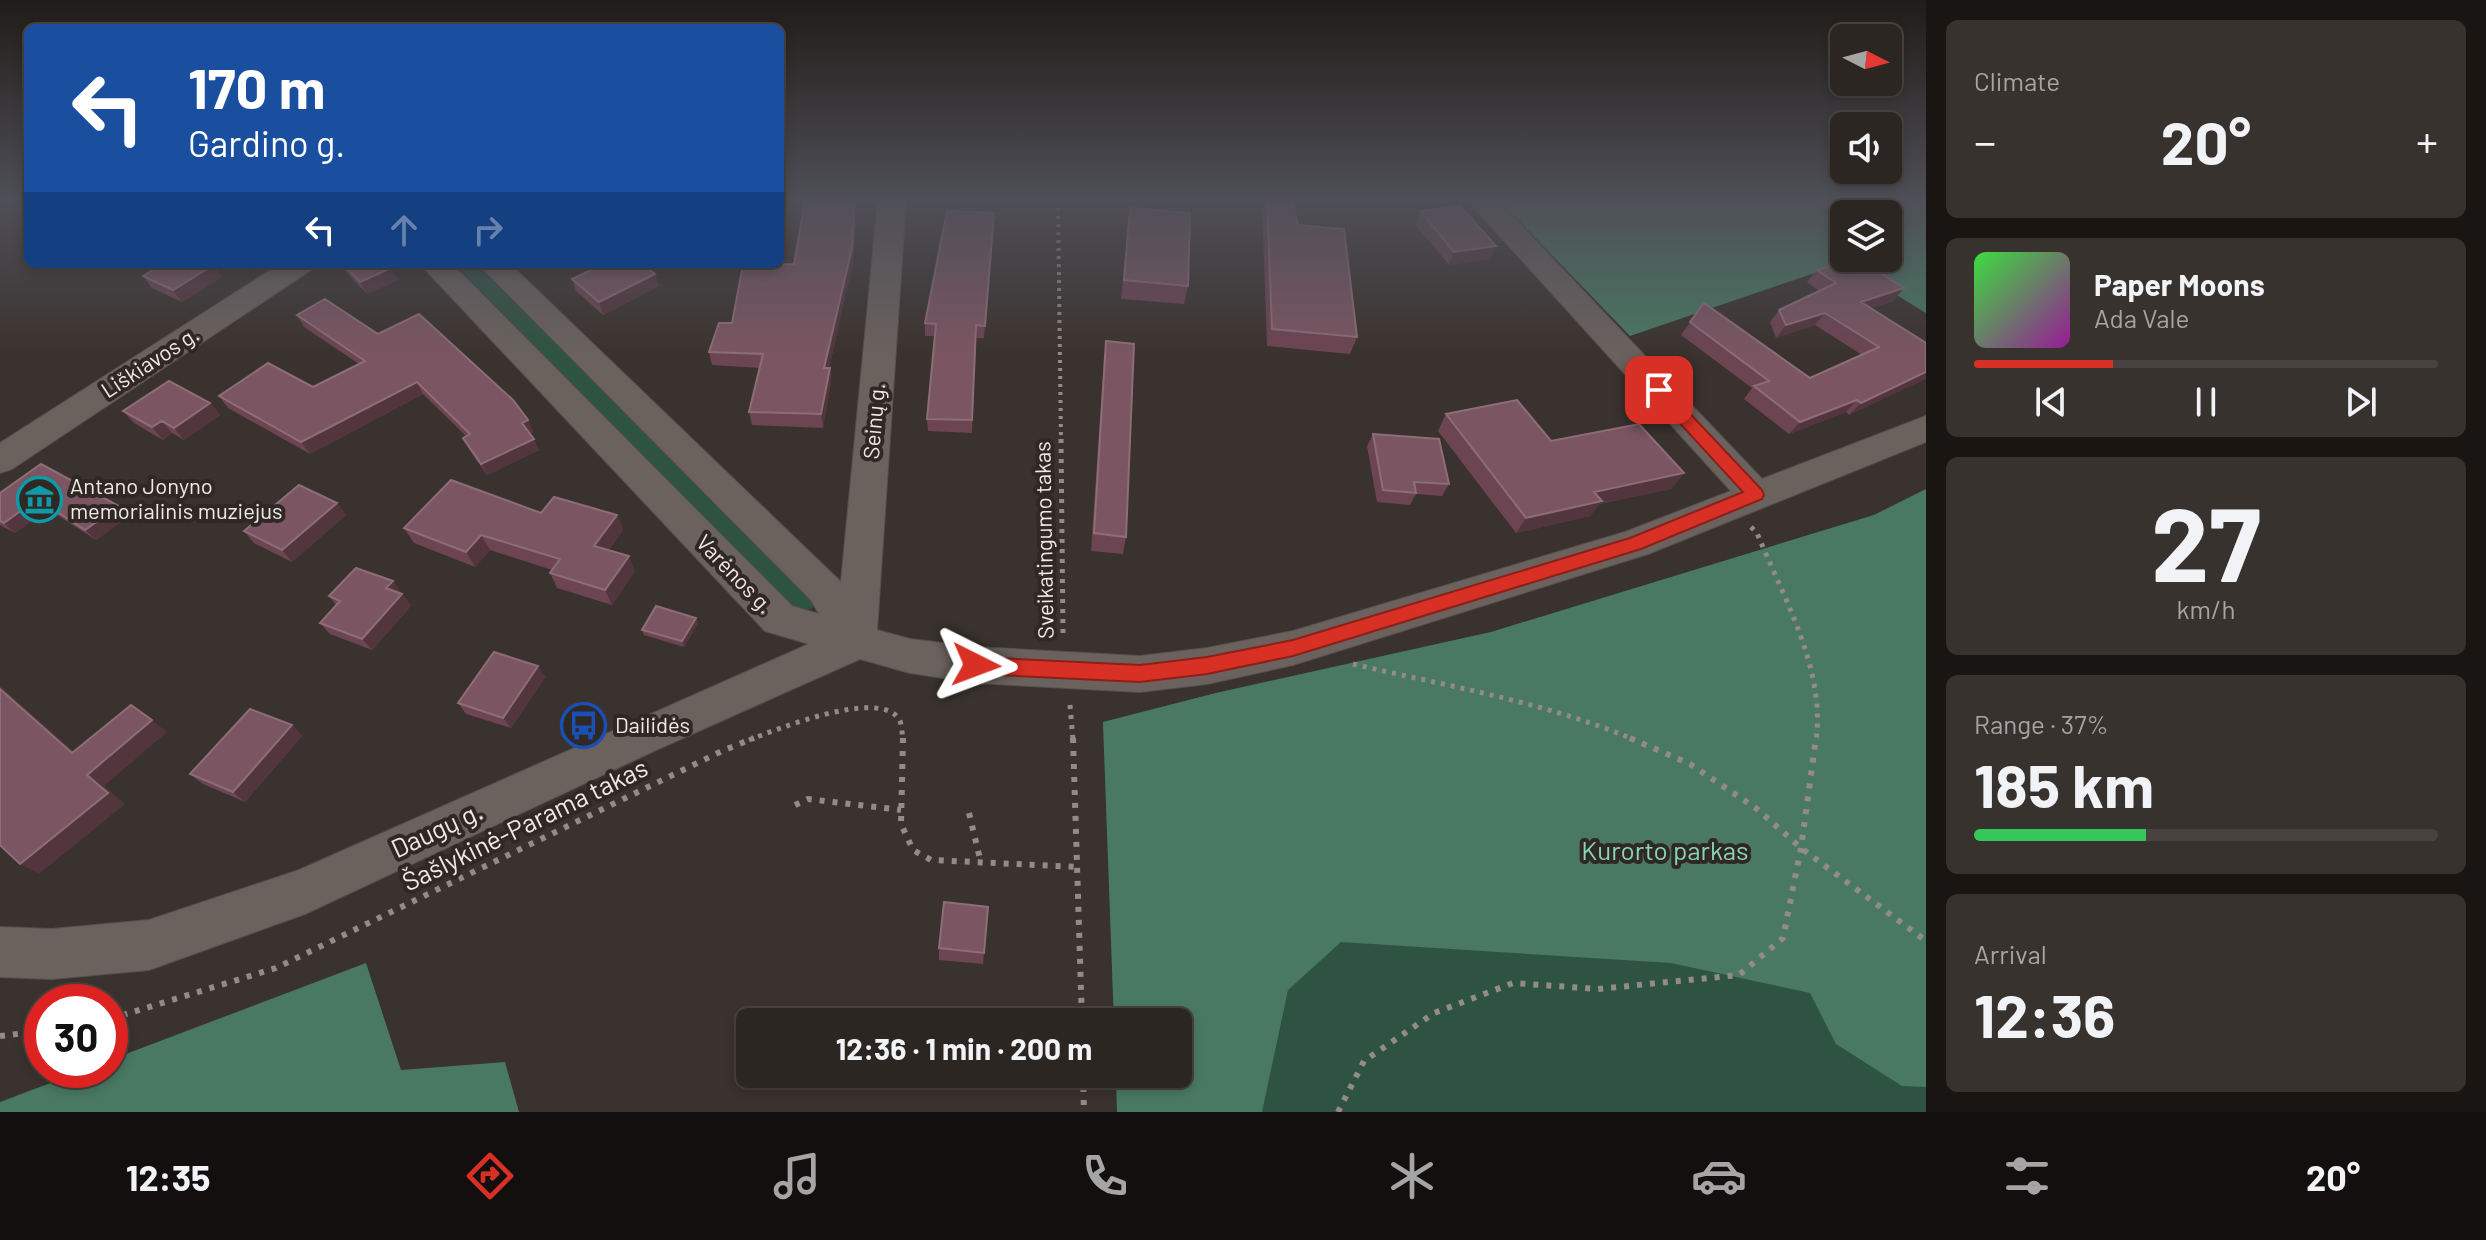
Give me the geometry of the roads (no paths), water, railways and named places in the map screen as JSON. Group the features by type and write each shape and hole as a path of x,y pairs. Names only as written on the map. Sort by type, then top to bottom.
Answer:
{"street":[{"name":"Seinų g.","path":"856,642 888,252"},
{"path":"1526,252 1742,500"},
{"name":"Liškiavos g.","path":"0,460 295,268"},
{"name":"Varėnos g.","path":"439,268 779,619 910,656 976,665 1140,674 1207,666 1293,648 1635,544 1926,428"},
{"path":"497,268 825,589 856,642"},
{"name":"Daugų g.","path":"0,952 52,954 149,945 305,891 639,737 856,642"}],"place":[{"name":"Antano Jonyno memorialinis muziejus","path":"39,499"},
{"name":"Dailidės","path":"584,725"}],"park label":[{"name":"Kurorto parkas","path":"1665,851"}]}
